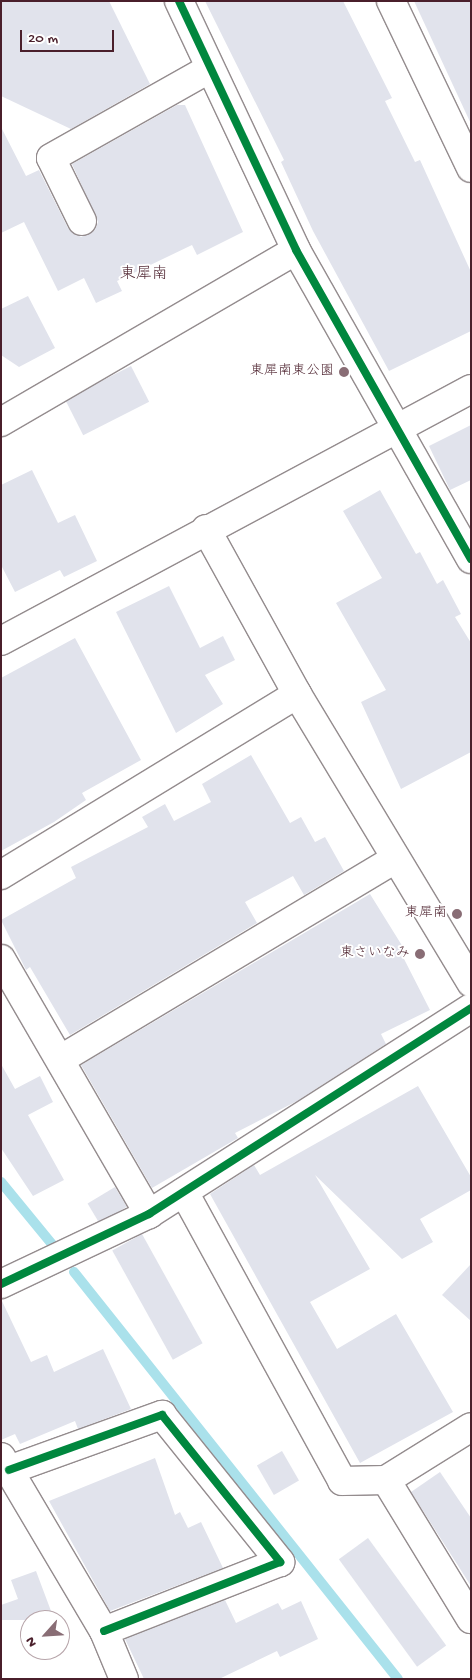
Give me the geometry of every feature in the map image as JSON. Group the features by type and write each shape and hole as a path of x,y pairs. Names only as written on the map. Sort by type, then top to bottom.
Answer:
{"street":[{"path":"179,1 209,69 296,250 471,559"},
{"path":"391,1 471,168"},
{"path":"82,221 51,158 209,69"},
{"path":"1,422 296,250"},
{"path":"1,641 206,529 471,389"},
{"path":"206,529 297,694 471,983"},
{"path":"1,875 297,694"},
{"path":"61,1059 395,859"},
{"path":"1,959 61,1059 149,1214"},
{"path":"1,1284 149,1214 471,1008"},
{"path":"184,1192 342,1481 386,1480 471,1427"},
{"path":"104,1631 280,1562 162,1415 5,1463 104,1631 124,1679"},
{"path":"386,1480 471,1619"}],"building":[{"path":"1,1 109,1 150,84 71,129 1,96"},
{"path":"205,1 343,1 392,98 385,101 415,162 420,160 471,272 471,331 389,371 313,231 281,162 284,160"},
{"path":"414,1 471,1 471,124"},
{"path":"177,105 185,105 243,232 197,255 192,245 117,281 122,291 96,303 84,278 58,291 24,222 1,233 1,127 26,176 39,170 68,228 81,237 95,230 98,222 72,164"},
{"path":"28,296 55,348 19,367 1,355 1,309"},
{"path":"131,366 149,402 83,435 65,400"},
{"path":"471,425 471,480 450,490 429,446"},
{"path":"32,470 58,523 75,515 97,561 64,577 60,570 15,592 1,565 1,485"},
{"path":"380,490 416,554 420,552 437,584 443,580 461,614 455,617 471,643 471,752 401,789 361,702 386,690 336,603 382,578 343,511"},
{"path":"169,586 200,648 223,636 235,660 205,675 223,704 176,733 116,612"},
{"path":"75,638 141,760 82,793 86,800 54,822 1,851 1,678"},
{"path":"251,755 290,823 301,817 315,842 325,837 344,871 304,895 293,876 245,902 257,923 70,1035 30,967 26,970 1,920 76,878 71,867 148,827 142,817 165,804 174,821 211,802 202,784"},
{"path":"370,894 406,952 402,955 430,1010 381,1034 386,1044 297,1101 235,1133 238,1138 152,1188 81,1065"},
{"path":"1,1064 15,1089 40,1076 53,1102 28,1115 64,1180 33,1196 1,1148"},
{"path":"418,1086 471,1177 471,1190 420,1219 433,1242 402,1259 315,1175 370,1269 310,1302 337,1349 396,1314 453,1412 360,1463 210,1194 254,1165 260,1175"},
{"path":"115,1187 127,1207 99,1223 88,1203"},
{"path":"142,1234 203,1343 173,1360 112,1250"},
{"path":"471,1264 471,1321 442,1295"},
{"path":"1,1299 31,1362 47,1355 54,1372 103,1349 131,1409 78,1429 75,1421 20,1444 15,1434 1,1440"},
{"path":"282,1451 299,1480 274,1495 257,1466"},
{"path":"155,1458 175,1515 180,1512 188,1528 201,1522 223,1568 110,1611 49,1501"},
{"path":"440,1472 471,1518 471,1586 411,1492"},
{"path":"368,1538 446,1646 417,1667 339,1559"},
{"path":"36,1571 51,1610 20,1610 20,1620 1,1620 1,1605 18,1599 11,1580"},
{"path":"225,1600 236,1623 278,1603 282,1610 301,1601 318,1639 280,1657 277,1651 219,1679 144,1679 125,1639"}],"waterway":[{"path":"1,1182 52,1244"},
{"path":"74,1272 398,1679"}],"cycle path":[{"path":"179,1 296,250 471,559"},
{"path":"1,1284 149,1214 471,1008"},
{"path":"9,1470 162,1415 280,1562 104,1631"}],"place":[{"name":"東犀南東公園","path":"344,372"},
{"name":"東犀南","path":"457,914"},
{"name":"東さいなみ","path":"420,954"}],"district":[{"name":"東犀南","path":"144,276"}]}
